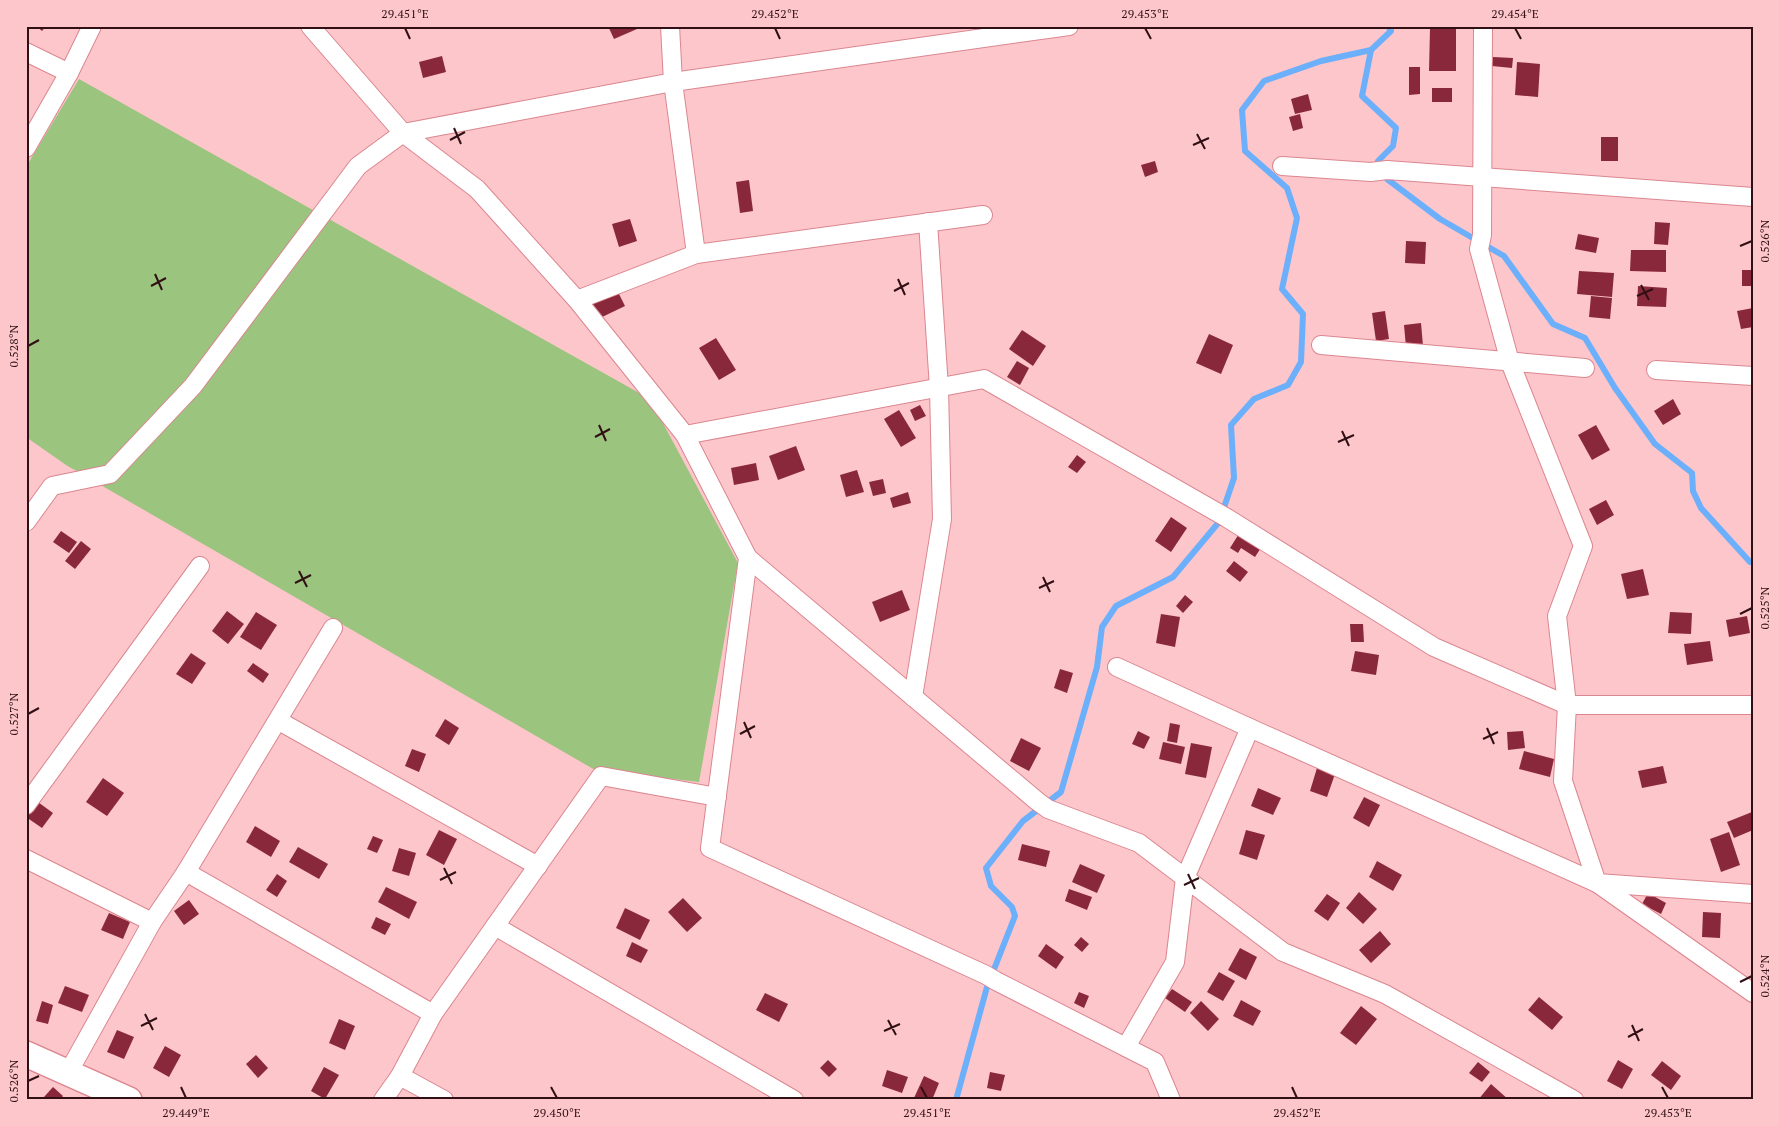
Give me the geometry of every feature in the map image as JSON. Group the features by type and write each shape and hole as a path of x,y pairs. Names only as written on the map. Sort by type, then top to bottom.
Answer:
{"street":[{"path":"26,148 69,73 92,26"},
{"path":"310,26 403,133 477,189 577,300 685,435 748,558 1043,805 1139,843 1283,952 1385,994 1574,1100"},
{"path":"670,26 673,82 696,254"},
{"path":"26,522 52,486 110,474 193,386 358,166 403,133 673,82 1069,26"},
{"path":"1483,26 1481,242 1510,362 1583,546 1557,616 1567,705 1563,782 1597,883"},
{"path":"26,52 69,73"},
{"path":"1282,166 1482,177 1753,197"},
{"path":"577,300 696,254 983,215"},
{"path":"913,697 942,518 939,388 928,222"},
{"path":"1321,345 1585,368"},
{"path":"1656,370 1753,376"},
{"path":"685,435 984,379 1222,515 1434,647 1567,705 1753,705"},
{"path":"748,558 710,848 991,978 1155,1062 1171,1100"},
{"path":"26,805 200,566"},
{"path":"68,1073 152,922 186,872 334,628"},
{"path":"1117,667 1597,883 1753,993"},
{"path":"279,721 538,866"},
{"path":"1126,1047 1175,962 1185,878 1250,728"},
{"path":"383,1100 400,1076 434,1014 601,776 716,797"},
{"path":"26,859 152,922"},
{"path":"186,872 434,1014"},
{"path":"1597,883 1753,894"},
{"path":"496,926 794,1100"},
{"path":"29,1060 68,1073 129,1100"},
{"path":"400,1076 444,1100"}],"green space":[{"path":"79,79 650,399 738,563 699,782 595,770 66,465 26,437 26,167"}],"building":[{"path":"36,26 46,26 42,31"},
{"path":"608,26 636,26 637,29 614,39"},
{"path":"1430,29 1456,29 1456,71 1429,71"},
{"path":"442,56 446,72 423,78 419,62"},
{"path":"1493,57 1513,58 1512,68 1492,66"},
{"path":"1517,62 1540,64 1538,97 1515,95"},
{"path":"1409,67 1420,67 1420,94 1409,95"},
{"path":"1432,88 1452,88 1452,102 1432,102"},
{"path":"1308,94 1312,110 1295,114 1291,99"},
{"path":"1300,114 1303,128 1293,131 1289,117"},
{"path":"1601,137 1618,137 1618,161 1601,161"},
{"path":"1155,161 1158,172 1145,177 1141,165"},
{"path":"749,180 753,211 740,213 736,182"},
{"path":"630,219 637,241 619,247 612,224"},
{"path":"1655,222 1670,223 1668,245 1654,244"},
{"path":"1578,234 1599,238 1596,253 1575,249"},
{"path":"1406,241 1426,242 1425,264 1405,263"},
{"path":"1631,250 1666,250 1666,272 1630,271"},
{"path":"1742,270 1753,270 1753,286 1742,286"},
{"path":"1579,271 1614,273 1612,297 1577,294"},
{"path":"1638,286 1667,288 1666,307 1637,306"},
{"path":"617,290 625,306 598,319 590,303"},
{"path":"1591,296 1612,298 1610,319 1589,317"},
{"path":"1753,308 1753,327 1741,329 1737,311"},
{"path":"1385,311 1389,339 1376,341 1372,313"},
{"path":"1421,323 1423,346 1406,347 1404,325"},
{"path":"1022,330 1046,346 1033,366 1009,349"},
{"path":"1209,334 1233,345 1221,374 1196,363"},
{"path":"716,338 736,370 719,380 699,348"},
{"path":"1017,361 1029,368 1020,385 1007,377"},
{"path":"1673,399 1681,414 1663,425 1654,411"},
{"path":"920,405 926,416 915,421 910,410"},
{"path":"899,410 916,438 901,447 884,419"},
{"path":"1596,425 1610,450 1592,460 1578,435"},
{"path":"796,446 805,470 778,480 769,456"},
{"path":"1077,455 1086,462 1077,473 1068,467"},
{"path":"756,463 759,480 734,485 731,468"},
{"path":"857,470 864,492 846,497 840,475"},
{"path":"883,479 886,493 873,496 869,482"},
{"path":"908,492 911,503 893,508 890,498"},
{"path":"1606,500 1614,515 1597,525 1589,509"},
{"path":"1171,517 1187,528 1171,552 1155,541"},
{"path":"1242,529 1264,543 1255,557 1241,548 1238,553 1230,548"},
{"path":"61,531 77,542 69,553 53,542"},
{"path":"81,541 91,549 75,569 65,561"},
{"path":"1234,561 1248,572 1240,582 1226,571"},
{"path":"1643,569 1649,595 1627,599 1621,574"},
{"path":"902,590 910,610 880,622 872,602"},
{"path":"1185,595 1193,602 1183,613 1176,606"},
{"path":"227,611 244,624 228,644 212,631"},
{"path":"256,612 277,625 261,650 240,637"},
{"path":"1670,612 1692,613 1691,634 1668,633"},
{"path":"1161,614 1180,617 1175,647 1156,643"},
{"path":"1747,616 1750,633 1729,637 1726,620"},
{"path":"1350,624 1363,624 1364,642 1351,642"},
{"path":"1710,641 1713,661 1687,665 1684,644"},
{"path":"1355,651 1379,655 1376,675 1351,671"},
{"path":"191,653 206,663 192,684 176,674"},
{"path":"253,663 269,674 263,683 247,671"},
{"path":"1060,669 1073,673 1067,693 1054,688"},
{"path":"445,719 459,728 449,745 435,736"},
{"path":"1170,723 1180,725 1177,743 1167,741"},
{"path":"1138,731 1150,737 1144,749 1132,744"},
{"path":"1523,731 1525,748 1508,750 1507,732"},
{"path":"1021,738 1041,748 1029,771 1010,761"},
{"path":"1163,742 1185,747 1181,764 1159,759"},
{"path":"1191,743 1212,747 1206,778 1185,774"},
{"path":"412,749 426,754 419,772 405,766"},
{"path":"1524,751 1554,759 1550,777 1519,769"},
{"path":"1663,766 1667,783 1642,788 1638,771"},
{"path":"1317,768 1335,774 1327,797 1310,791"},
{"path":"103,778 124,793 107,816 86,802"},
{"path":"1258,788 1281,798 1273,815 1251,806"},
{"path":"31,797 53,813 42,828 26,817 26,802"},
{"path":"1364,797 1380,805 1369,827 1353,818"},
{"path":"1752,812 1753,830 1734,838 1727,822"},
{"path":"255,826 280,841 271,857 246,842"},
{"path":"439,830 457,839 444,865 426,855"},
{"path":"1246,830 1265,835 1257,860 1239,854"},
{"path":"1729,832 1740,865 1721,872 1710,839"},
{"path":"373,836 383,840 377,853 367,849"},
{"path":"1022,844 1050,851 1046,867 1018,860"},
{"path":"298,847 328,864 319,879 289,862"},
{"path":"399,848 416,853 409,876 392,871"},
{"path":"1377,861 1402,875 1393,891 1369,877"},
{"path":"1080,864 1105,875 1097,893 1072,882"},
{"path":"277,874 287,881 277,897 266,890"},
{"path":"386,887 417,902 409,919 378,902"},
{"path":"1069,889 1092,897 1087,910 1065,901"},
{"path":"1359,892 1377,909 1363,924 1346,908"},
{"path":"1648,893 1666,903 1661,914 1642,904"},
{"path":"1327,894 1340,903 1328,921 1314,911"},
{"path":"683,898 702,918 687,932 668,912"},
{"path":"189,900 199,914 184,925 174,911"},
{"path":"625,908 650,920 640,940 616,928"},
{"path":"1703,912 1721,913 1720,938 1702,937"},
{"path":"109,913 130,922 123,939 101,930"},
{"path":"376,917 391,924 385,935 371,928"},
{"path":"1380,931 1391,944 1371,963 1359,950"},
{"path":"1081,937 1089,944 1082,952 1074,945"},
{"path":"632,942 648,950 641,963 626,956"},
{"path":"1046,944 1064,957 1056,969 1038,956"},
{"path":"1240,948 1257,957 1246,980 1228,970"},
{"path":"1219,972 1235,981 1223,1001 1207,992"},
{"path":"65,986 89,995 82,1012 58,1003"},
{"path":"1172,989 1192,1002 1185,1012 1165,998"},
{"path":"1079,992 1089,996 1084,1008 1074,1003"},
{"path":"765,993 788,1004 779,1022 756,1010"},
{"path":"1539,997 1563,1017 1552,1030 1528,1010"},
{"path":"1241,1000 1261,1011 1253,1026 1233,1016"},
{"path":"42,1001 53,1005 48,1024 36,1021"},
{"path":"1201,1001 1219,1019 1208,1031 1190,1013"},
{"path":"1361,1006 1377,1019 1356,1045 1340,1033"},
{"path":"339,1019 355,1026 345,1050 329,1043"},
{"path":"117,1030 134,1037 124,1059 107,1052"},
{"path":"165,1046 181,1055 169,1077 153,1068"},
{"path":"256,1055 268,1068 258,1078 246,1064"},
{"path":"828,1060 837,1069 829,1077 820,1068"},
{"path":"1618,1060 1633,1069 1622,1089 1607,1081"},
{"path":"1662,1061 1681,1076 1671,1090 1651,1075"},
{"path":"1478,1062 1490,1072 1482,1082 1469,1073"},
{"path":"324,1067 339,1075 325,1099 311,1091"},
{"path":"887,1070 908,1077 902,1093 882,1086"},
{"path":"990,1072 1005,1075 1001,1091 987,1088"},
{"path":"924,1076 939,1083 932,1100 914,1098"},
{"path":"1491,1084 1509,1100 1478,1100"},
{"path":"53,1087 63,1096 60,1100 48,1100 44,1097"}],"waterway":[{"path":"1388,26 1391,31 1371,50 1362,96 1396,128 1393,146 1378,161 1387,179 1440,219 1504,256 1553,324 1585,338 1615,388 1655,444 1692,473 1693,491 1701,508 1750,562 1753,562"},
{"path":"956,1100 987,987 1015,916 1012,907 991,886 986,868 1023,821 1061,792 1097,667 1102,627 1116,606 1173,577 1219,522 1234,478 1231,425 1254,399 1288,385 1301,362 1303,314 1282,289 1297,218 1287,188 1245,151 1242,110 1264,81 1321,61 1371,50"}]}
